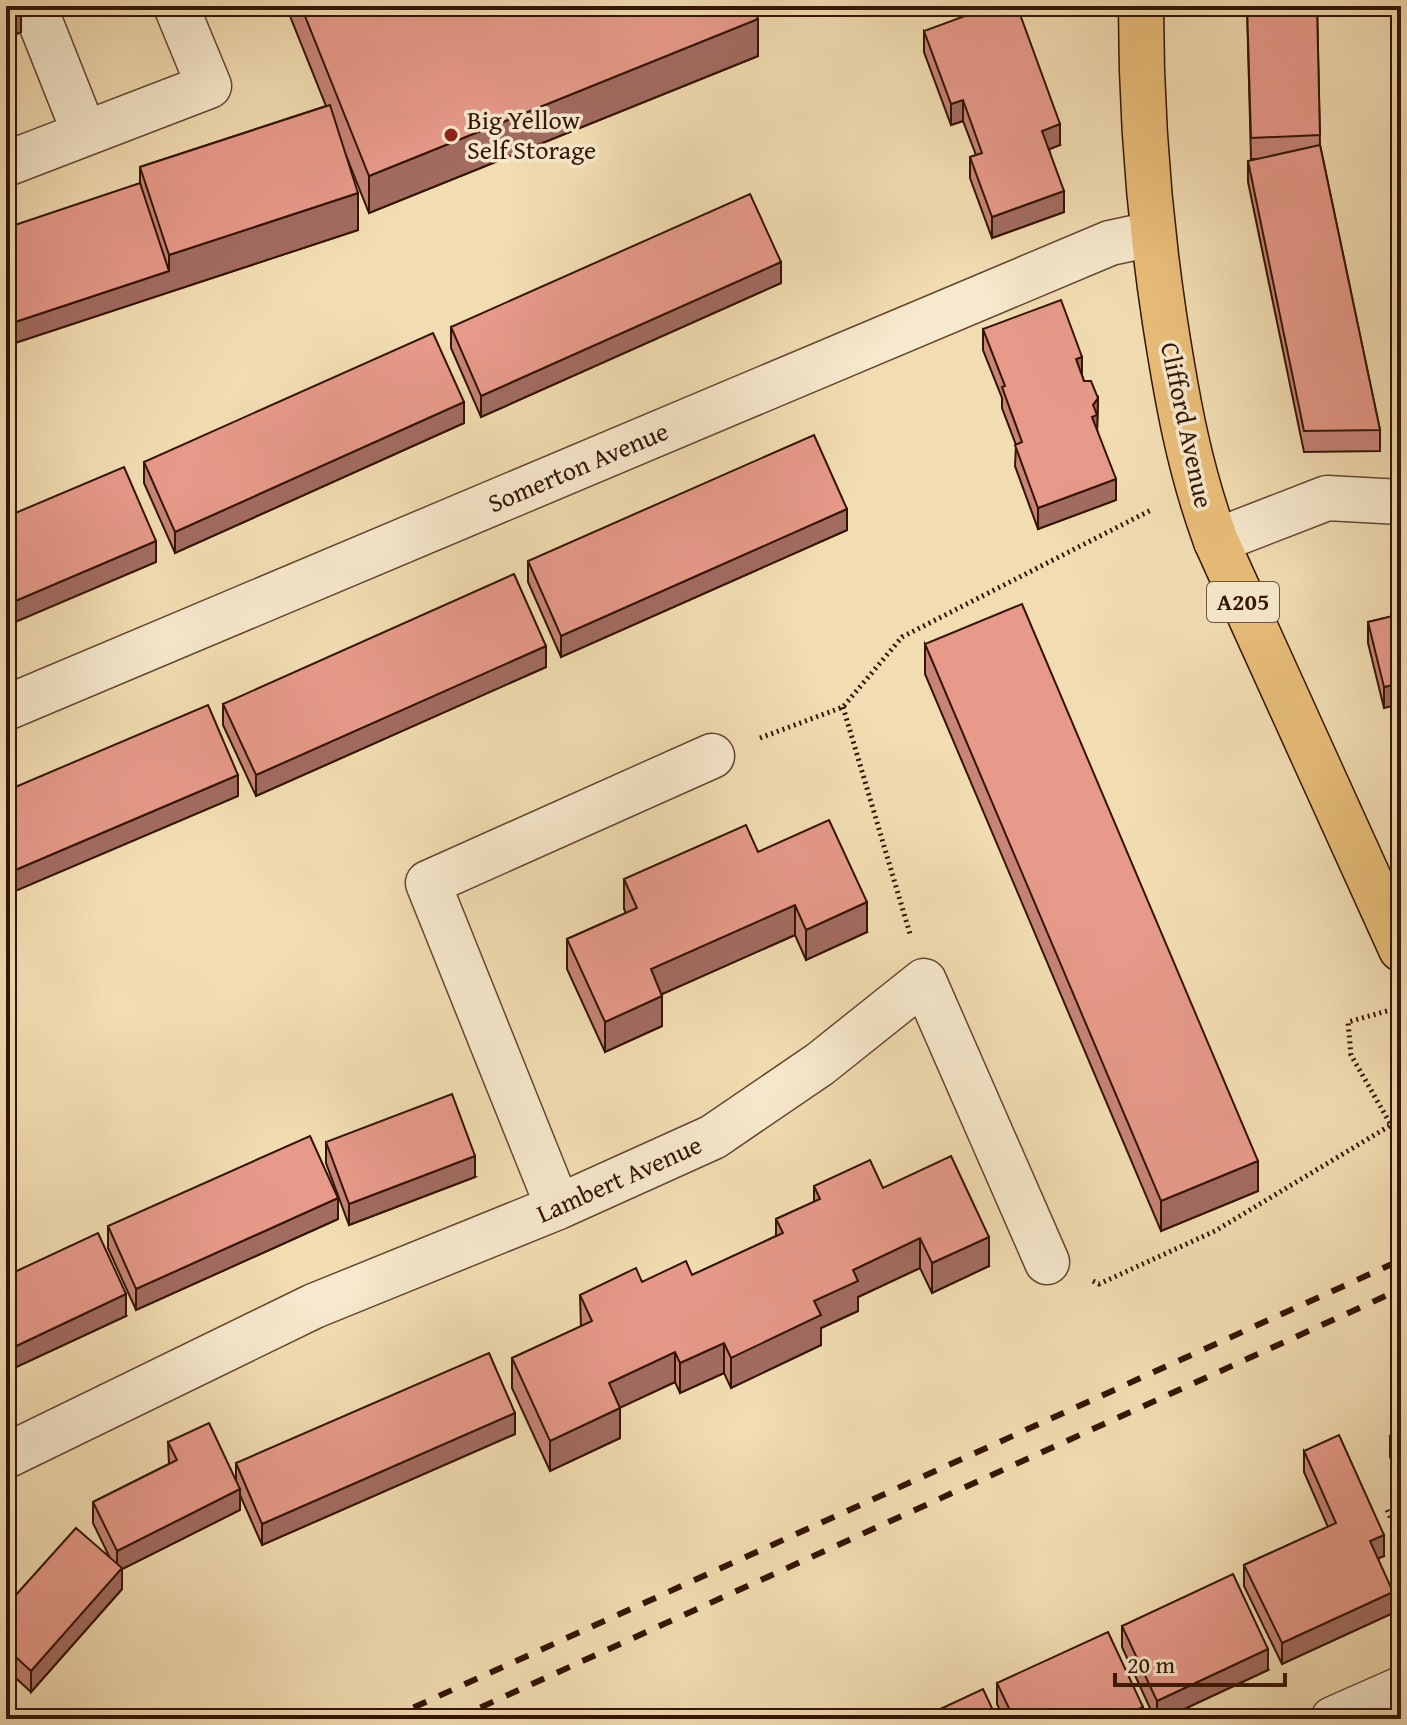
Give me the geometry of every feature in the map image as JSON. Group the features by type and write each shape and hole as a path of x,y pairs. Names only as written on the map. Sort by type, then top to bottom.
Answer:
{"highway":[{"name":"Clifford Avenue","path":"1141,6 1141,85 1152,234 1178,406 1196,486 1216,541 1401,949"}],"street":[{"path":"34,6 84,132"},
{"path":"6,164 209,86 176,6"},
{"name":"Somerton Avenue","path":"6,708 1110,243 1152,234"},
{"path":"1216,541 1327,498 1401,502"},
{"path":"558,1207 428,883 712,756"},
{"path":"924,981 1047,1262"},
{"name":"Lambert Avenue","path":"6,1456 314,1306 558,1207 713,1137 820,1064 924,981"},
{"path":"1333,1719 1401,1689"}],"path":[{"path":"712,756 843,707 902,637 1196,486"},
{"path":"843,707 924,981"},
{"path":"1047,1262 1099,1284 1215,1231 1391,1125 1351,1055 1348,1022 1401,1007"},
{"path":"1387,1510 1401,1541"}],"building":[{"name":"Big Yellow Self Storage","path":"301,6 752,6 758,19 369,176"},
{"path":"992,6 1017,6 1060,124 1042,131 1064,191 992,217 970,157 982,153 963,100 951,104 924,31"},
{"path":"1247,6 1317,6 1320,135 1251,138"},
{"path":"330,105 358,193 169,255 140,167"},
{"path":"1320,145 1380,430 1304,431 1248,161"},
{"path":"140,183 169,271 6,325 6,228"},
{"path":"750,194 781,262 481,396 451,327"},
{"path":"1061,300 1082,357 1076,359 1084,381 1091,381 1098,398 1093,405 1097,415 1092,417 1116,479 1038,508 1015,445 1022,442 1002,387 1005,386 983,329"},
{"path":"433,333 464,402 175,532 144,462"},
{"path":"814,435 847,509 561,636 528,561"},
{"path":"124,467 156,541 6,605 6,517"},
{"path":"514,574 546,646 256,775 223,704"},
{"path":"1022,604 1258,1161 1161,1201 925,644"},
{"path":"1401,614 1401,683 1384,687 1368,622"},
{"path":"208,705 238,775 6,874 6,791"},
{"path":"829,820 867,902 806,930 795,905 651,969 662,996 605,1022 567,939 637,908 624,879 746,825 758,852"},
{"path":"452,1094 475,1156 349,1204 326,1142"},
{"path":"310,1136 338,1198 136,1289 108,1226"},
{"path":"951,1156 989,1237 932,1263 920,1238 853,1270 858,1281 814,1301 821,1315 731,1358 724,1343 680,1363 675,1352 609,1383 620,1408 550,1441 512,1358 592,1321 580,1295 636,1268 642,1282 686,1261 692,1275 783,1233 776,1219 820,1199 814,1186 870,1160 883,1188"},
{"path":"98,1233 126,1294 10,1349 6,1340 6,1276"},
{"path":"489,1353 515,1413 262,1524 236,1463"},
{"path":"209,1423 240,1489 117,1551 93,1502 177,1460 168,1442"},
{"path":"1401,1430 1401,1461 1390,1436"},
{"path":"1339,1435 1384,1535 1370,1541 1393,1592 1282,1643 1244,1565 1336,1523 1304,1451"},
{"path":"76,1528 122,1568 31,1671 6,1648 6,1606"},
{"path":"1233,1574 1268,1649 1157,1701 1122,1626"},
{"path":"1108,1632 1143,1707 1117,1719 1014,1719 997,1683"},
{"path":"983,1689 997,1719 919,1719"}],"railway":[{"path":"388,1719 1401,1260"},
{"path":"455,1719 1401,1289"}],"place":[{"name":"Big Yellow Self Storage","path":"451,135"}]}
